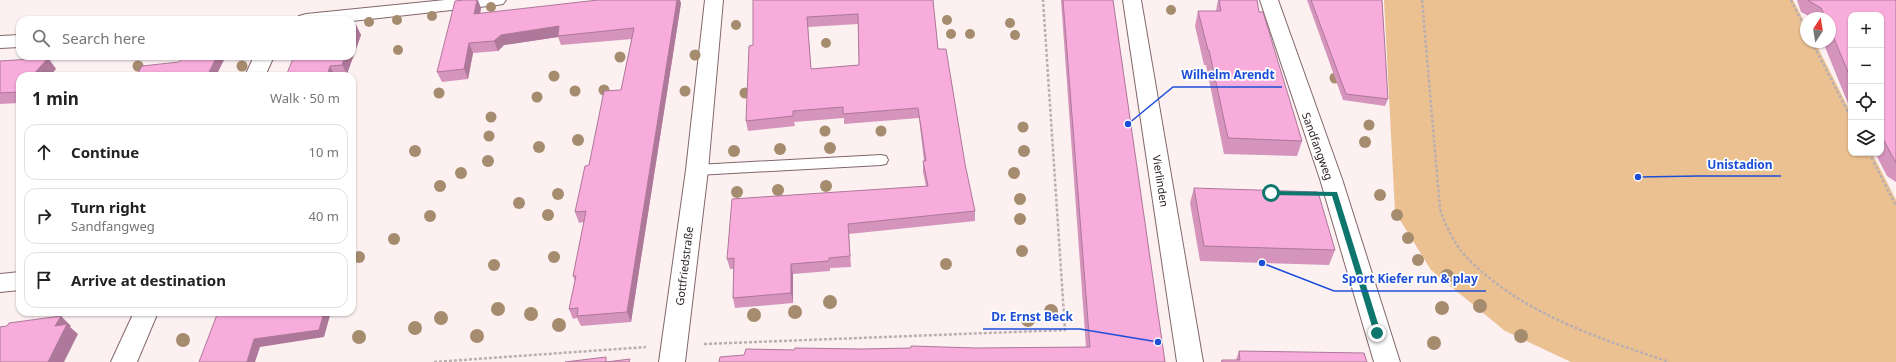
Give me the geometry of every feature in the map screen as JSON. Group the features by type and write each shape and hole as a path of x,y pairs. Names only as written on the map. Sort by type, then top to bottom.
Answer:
{"street":[{"path":"344,16 497,0"},
{"name":"Gottfriedstraße","path":"673,354 697,170 714,0"},
{"name":"Vierlinden","path":"1132,0 1190,362"},
{"name":"Sandfangweg","path":"1268,0 1331,179 1386,362"},
{"path":"0,42 16,41"},
{"path":"257,72 262,60"},
{"path":"0,283 16,281"},
{"path":"124,362 144,316"}],"lane":[{"path":"697,170 881,160"}],"path":[{"path":"434,362 673,354 1065,330 1043,0"},
{"path":"1422,0 1440,209 1449,233 1466,258 1500,286 1549,315 1609,342 1669,362"},
{"path":"1791,0 1800,18"},
{"path":"1815,48 1848,112"},
{"path":"1871,156 1896,206"}],"shaded area":[{"path":"1384,0 1793,0 1800,13 1800,48 1818,48 1848,107 1848,156 1874,156 1896,200 1896,362 1571,362 1505,331 1431,270 1395,212"}],"building":[{"path":"477,0 474,14 598,0 677,0 627,312 577,316 578,308 569,309 576,276 573,276 586,211 575,212 585,166 589,165 604,91 621,90 634,28 558,36 559,26 501,35 494,41 469,43 464,69 437,72 455,1"},
{"path":"753,0 933,0 938,49 946,49 965,164 975,211 848,224 850,256 829,258 829,261 791,264 791,293 733,298 734,258 727,259 732,199 928,186 923,161 926,161 918,108 843,114 843,107 793,111 793,116 746,121 749,46 753,45","holes":["858,14 859,65 811,69 807,17"]},
{"path":"1063,0 1113,0 1165,362 719,362 720,357 744,355 746,349 862,349 911,348 911,346 976,348 1090,347"},
{"path":"1219,0 1257,0 1259,12 1263,12 1302,141 1228,138 1209,50 1198,11 1221,11"},
{"path":"1311,0 1382,0 1388,99 1346,94"},
{"path":"1808,0 1896,0 1896,163 1884,141 1884,12 1848,12 1848,72 1836,43 1836,12 1823,12 1821,8"},
{"path":"46,60 36,72 16,72 16,92 0,93 0,61"},
{"path":"180,60 215,60 209,72 138,72 142,66 179,62"},
{"path":"292,60 344,60 342,65 330,66 328,72 288,72"},
{"path":"1194,188 1318,192 1335,250 1204,246"},
{"path":"61,316 55,326 67,324 48,362 0,362 0,327 7,326 9,323"},
{"path":"216,316 323,316 319,330 254,339 247,362 199,362"},
{"path":"1239,351 1364,353 1367,362 1222,362 1222,360 1240,360"},
{"path":"606,357 606,362 565,362"},
{"path":"630,359 629,362 606,362"}],"place":[{"name":"Wilhelm Arendt","path":"1128,124"},
{"name":"Unistadion","path":"1638,177"},
{"name":"Sport Kiefer run & play","path":"1262,263"},
{"name":"Dr. Ernst Beck","path":"1158,342"}],"route":[{"path":"1271,193 1334,194 1377,333"}]}
